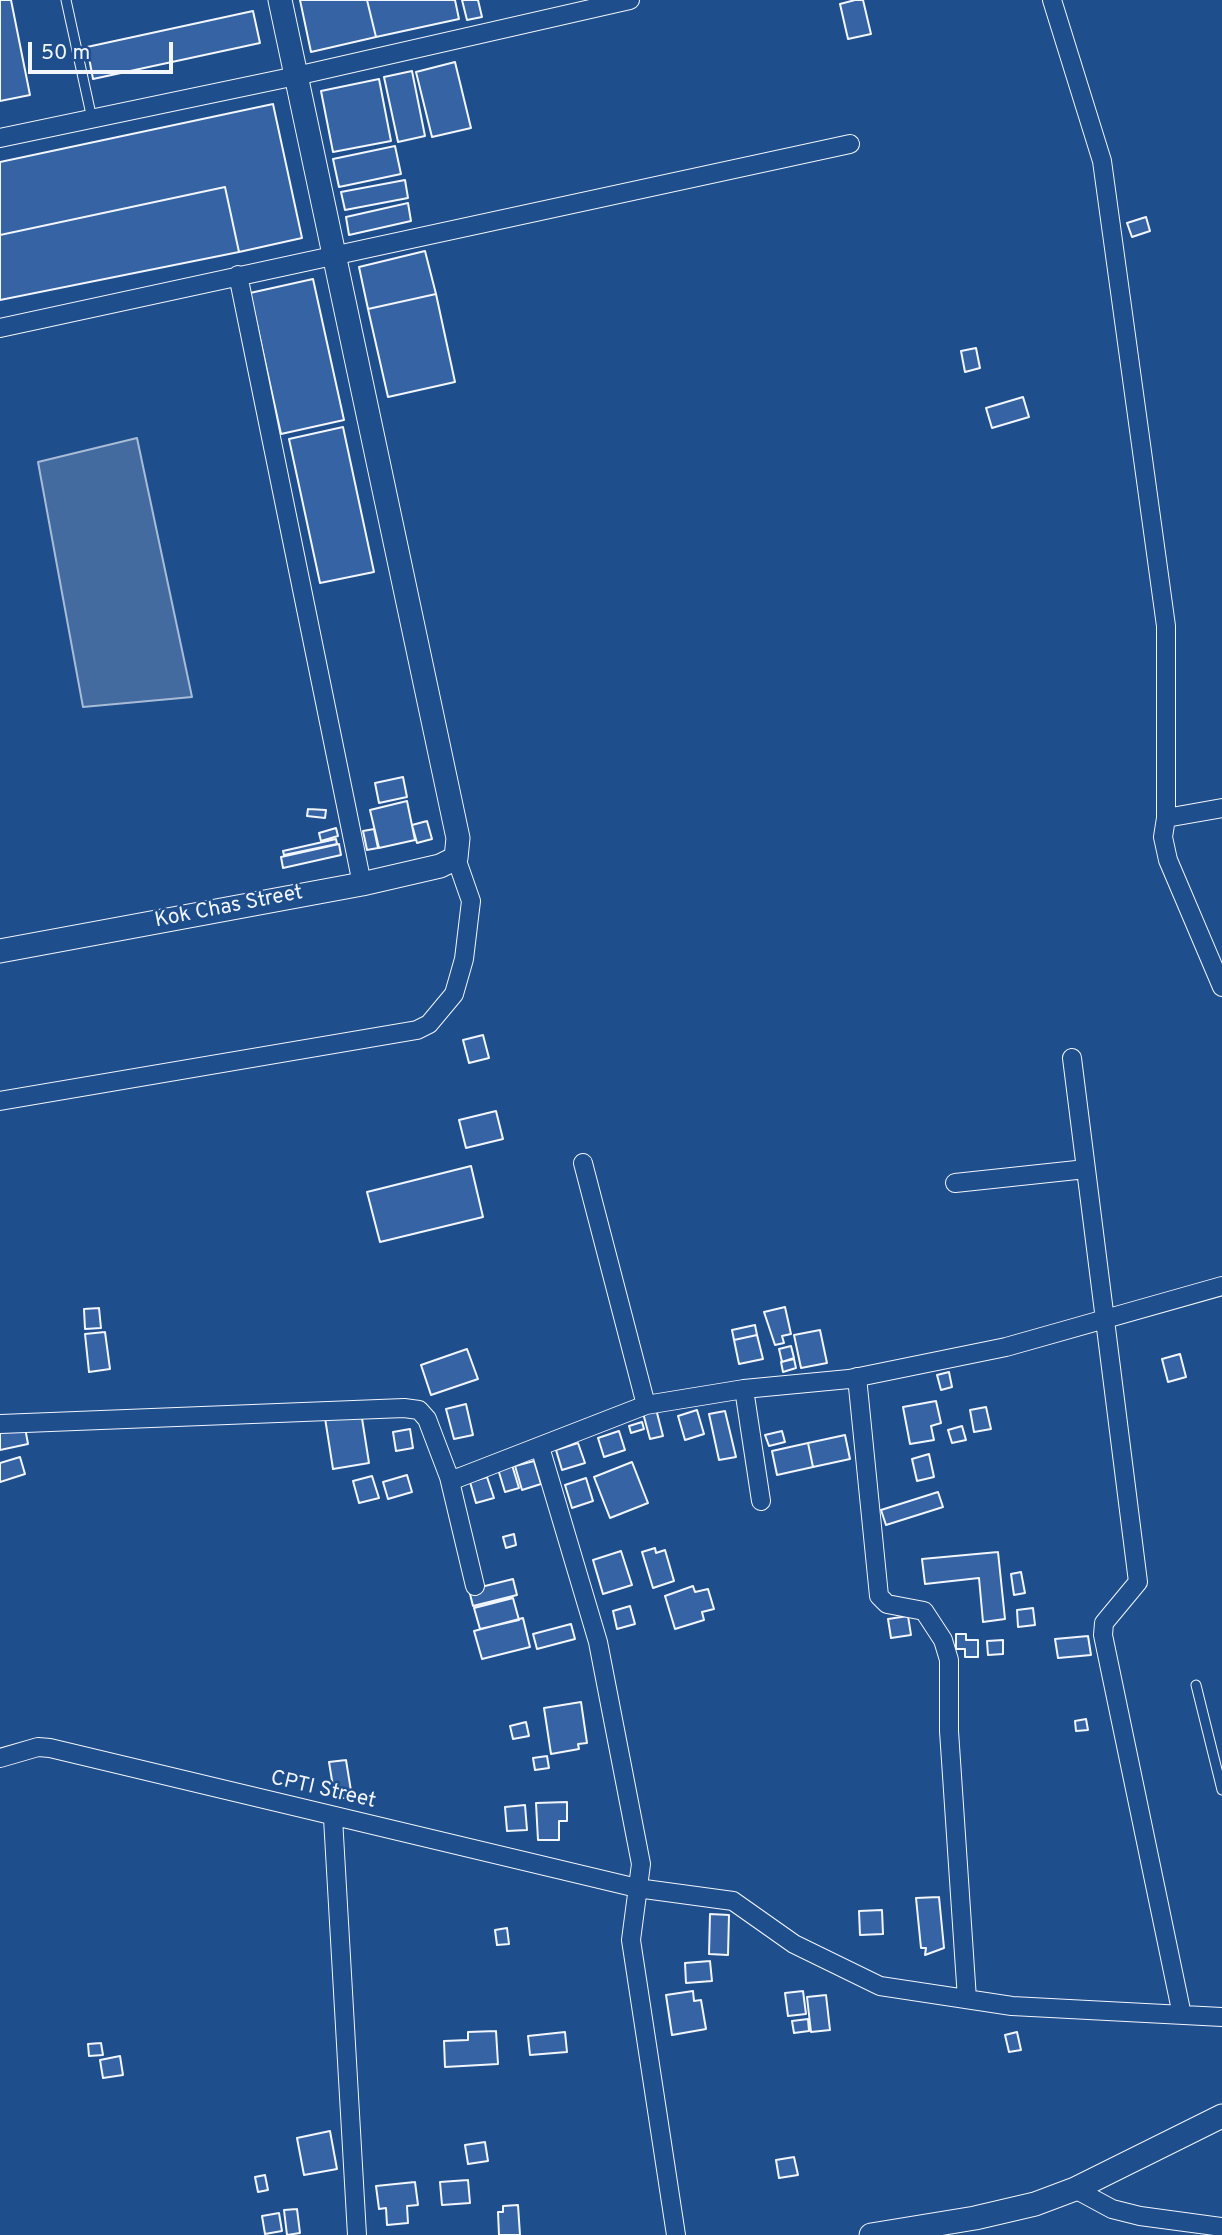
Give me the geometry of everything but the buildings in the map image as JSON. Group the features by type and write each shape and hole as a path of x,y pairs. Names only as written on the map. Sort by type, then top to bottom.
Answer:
{"street":[{"path":"0,1101 417,1030 429,1024 454,994 464,959 471,901 456,858 458,838 372,421 333,256 280,0"},
{"path":"0,138 296,76 629,0"},
{"path":"1052,0 1104,174 1166,626 1166,818 1163,837 1168,860 1222,987"},
{"path":"0,328 849,144"},
{"path":"238,275 362,884"},
{"path":"1166,818 1222,808"},
{"name":"Kok Chas Street","path":"0,951 362,884 440,866 456,858"},
{"path":"1072,1058 1138,1582 1104,1623 1103,1635 1182,2015"},
{"path":"583,1163 646,1405"},
{"path":"955,1183 1086,1168"},
{"path":"449,1478 463,1477 646,1405 744,1389 857,1377 1006,1347 1222,1286"},
{"path":"857,1377 879,1596 887,1604 923,1611 943,1640 949,1660 949,1731 967,1999"},
{"path":"744,1389 761,1501"},
{"path":"0,1424 419,1410 427,1419 449,1478 475,1586"},
{"path":"540,1447 598,1642 641,1864 631,1940 677,2235"},
{"name":"CPTI Street","path":"0,1758 38,1747 50,1748 333,1818 637,1888 733,1901 794,1944 880,1986 1012,2006 1222,2017"},
{"path":"333,1818 357,2235"},
{"path":"871,2235 975,2218 1035,2204 1075,2189 1222,2116"},
{"path":"1075,2189 1112,2209 1140,2216 1222,2227"}],"lane":[{"path":"66,0 92,119"},
{"path":"1196,1685 1222,1790"}],"water":[{"path":"137,438 192,697 83,707 38,462"}]}
